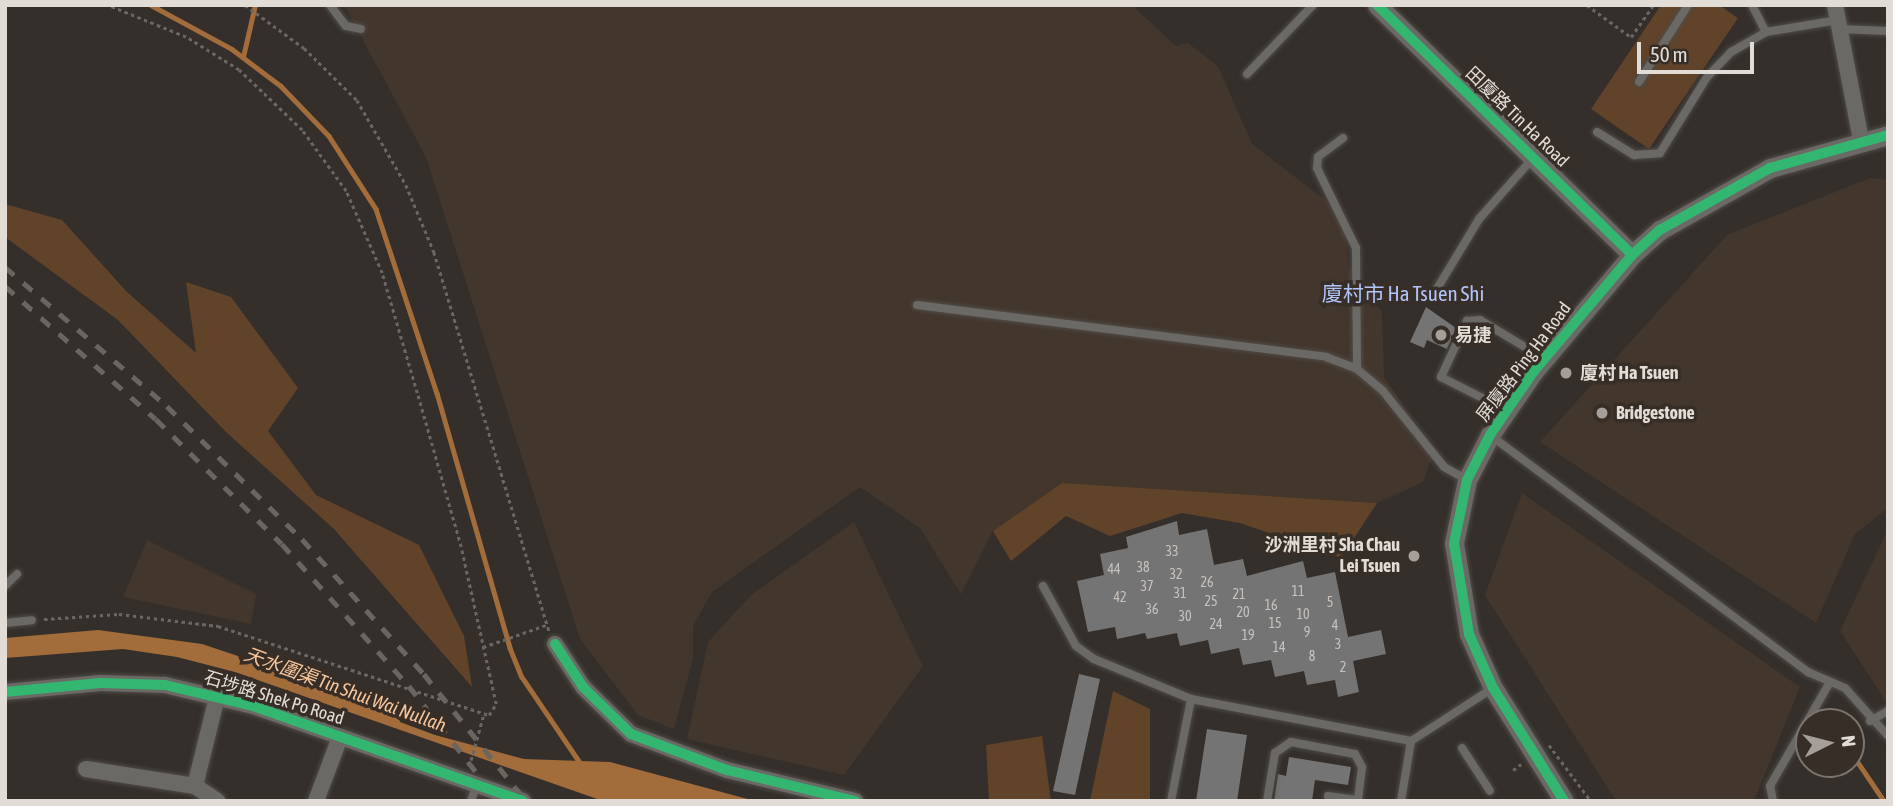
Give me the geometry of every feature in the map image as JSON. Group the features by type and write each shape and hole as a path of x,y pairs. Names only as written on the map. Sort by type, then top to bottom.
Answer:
{"street":[{"name":"田廈路 Tin Ha Road","path":"1377,5 1632,255"},
{"path":"1837,18 1861,140"},
{"name":"屏廈路 Ping Ha Road","path":"1563,800 1493,688 1469,634 1457,569 1457,512 1467,480 1490,435 1545,359 1632,255 1689,210 1734,184 1861,140 1888,135"},
{"path":"555,644 583,687 631,734 727,770 855,801"},
{"name":"石埗路 Shek Po Road","path":"5,692 101,683 165,685 217,697 523,801"},
{"path":"195,786 217,697"},
{"path":"316,801 340,737"},
{"path":"86,769 195,786 217,801"}],"lane":[{"path":"330,5 346,26 361,29"},
{"path":"1247,74 1313,5"},
{"path":"1639,82 1688,5"},
{"path":"1752,5 1766,32"},
{"path":"1597,132 1634,155 1660,153 1719,63 1766,32 1837,18 1888,31"},
{"path":"1343,138 1318,157 1317,168 1356,248 1357,369"},
{"path":"1435,292 1479,219 1534,157"},
{"path":"917,305 1325,358 1357,369 1383,391 1444,467 1467,480"},
{"path":"1507,411 1441,377 1468,321 1480,320 1545,359"},
{"path":"1490,435 1808,672 1845,688 1870,721 1888,736"},
{"path":"5,586 17,575"},
{"path":"1043,586 1076,646 1094,659 1191,699 1411,741 1493,688"},
{"path":"5,623 32,620"},
{"path":"1773,801 1770,786 1830,682"},
{"path":"1171,801 1191,699"},
{"path":"1870,721 1888,711"},
{"path":"1401,801 1411,741"},
{"path":"1267,801 1275,753 1291,742 1355,754 1362,767 1358,800 1328,796"},
{"path":"1462,748 1490,791"},
{"path":"471,782 471,801"}],"path":[{"path":"32,620 119,614 218,626 489,715 496,704 461,547 382,273 346,191 302,130 239,70 186,37 107,5"},
{"path":"245,5 304,48 356,100 406,185 434,252 546,625 555,644"},
{"path":"1587,5 1631,37 1653,5"},
{"path":"483,647 546,625"},
{"path":"471,782 484,713"}],"shaded area":[{"path":"344,5 1132,5 1176,46 1188,43 1218,66 1252,144 1345,215 1348,266 1382,312 1384,376 1434,452 1423,482 1377,503 1062,483 993,531 961,594 920,528 860,487 712,592 693,626 693,658 674,729 638,715 580,639 426,157"},
{"path":"1661,5 1719,5 1738,18 1649,149 1591,109"},
{"path":"1870,178 1888,180 1888,508 1855,534 1816,623 1540,442 1727,235"},
{"path":"5,204 62,220 127,292 196,353 186,282 231,297 298,388 268,431 316,495 419,545 464,636 472,687 334,529 226,432 118,320 5,237"},
{"path":"1062,483 1377,503 1341,558 1240,523 1182,513 1110,536 1066,516 1011,561 993,531"},
{"path":"1522,493 1800,687 1754,801 1616,801 1485,595"},
{"path":"854,522 923,666 844,775 687,739 708,642 752,594"},
{"path":"1888,529 1888,705 1840,631"},
{"path":"147,540 256,594 251,624 123,597"},
{"path":"98,630 202,644 396,709 400,722 435,735 524,759 610,762 755,801 603,801 235,672 177,657 123,649 5,658 5,638"},
{"path":"1113,691 1150,709 1150,801 1090,801"},
{"path":"1042,736 1051,801 989,801 986,745"}],"building":[{"path":"1426,307 1456,328 1447,349 1427,340 1424,348 1410,342"},
{"path":"1177,521 1179,535 1207,529 1214,565 1243,559 1247,576 1303,561 1307,578 1335,572 1348,637 1381,630 1386,654 1353,661 1359,692 1338,697 1335,680 1307,685 1304,671 1275,677 1271,660 1243,665 1239,648 1211,654 1208,640 1180,646 1177,633 1147,639 1145,633 1117,639 1115,627 1088,632 1077,581 1104,575 1100,554 1128,548 1126,537"},
{"path":"1079,674 1100,679 1075,795 1053,791"},
{"path":"1207,729 1247,735 1237,801 1196,801"},
{"path":"1289,757 1351,767 1348,785 1315,780 1312,801 1274,801 1278,774 1286,776"}],"waterway":[{"path":"151,5 232,49 281,86 329,136 376,209 437,393 510,648 522,677 581,764"},
{"path":"243,57 255,5"},
{"path":"1865,773 1884,801"}],"railway":[{"path":"5,267 167,406 302,539 424,674 526,801"},
{"path":"5,286 156,419 282,544 409,686 499,801"}],"cycle path":[{"path":"1377,5 1632,255"},
{"path":"1564,801 1493,688 1469,634 1454,543 1467,480 1490,435 1534,371 1632,255 1660,230 1770,168 1888,135"},
{"path":"555,644 583,687 631,734 727,770 855,801"},
{"path":"5,692 101,683 165,685 253,706 523,801"}],"place":[{"name":"易捷","path":"1441,335"},
{"name":"廈村 Ha Tsuen","path":"1566,373"},
{"name":"Bridgestone","path":"1602,413"},
{"name":"沙洲里村 Sha Chau Lei Tsuen","path":"1414,556"}],"district":[{"name":"廈村市 Ha Tsuen Shi","path":"1403,293"}],"water label":[{"name":"天水圍渠 Tin Shui Wai Nullah","path":"345,690"}]}
